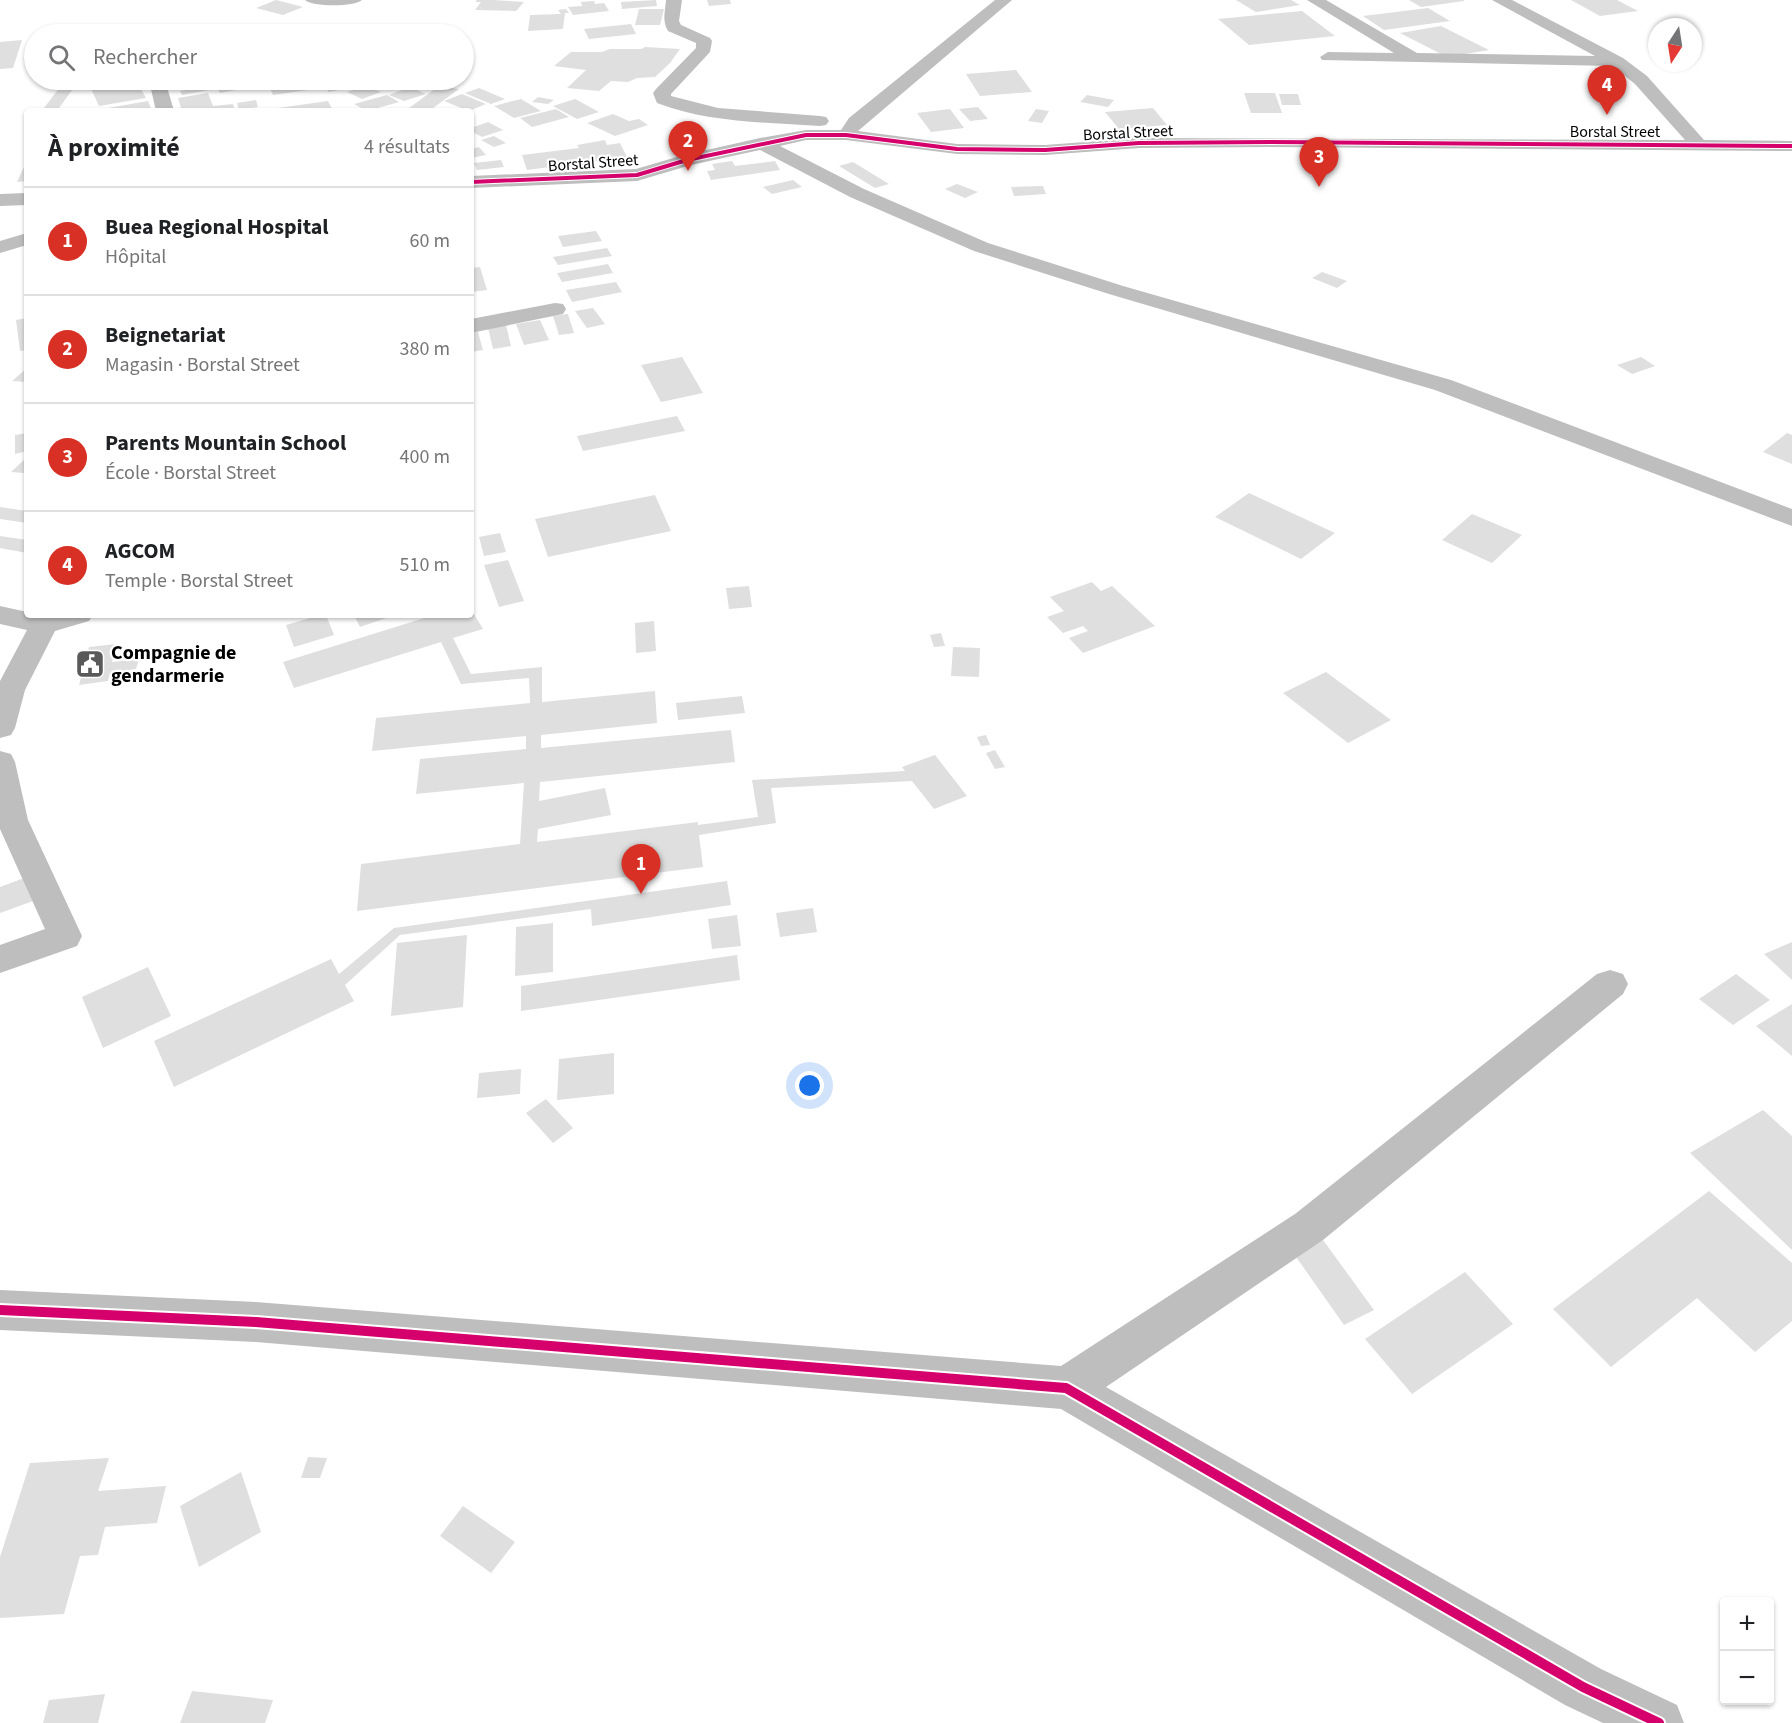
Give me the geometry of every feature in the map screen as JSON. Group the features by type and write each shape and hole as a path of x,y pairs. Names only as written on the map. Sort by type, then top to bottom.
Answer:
{"street":[{"path":"313,0 354,0"},
{"path":"674,0 671,21 674,28 704,41 704,49 662,93 663,99 676,105 850,128 1004,0"},
{"path":"1315,0 1414,58"},
{"path":"1500,0 1617,61 1641,80 1699,145"},
{"path":"1328,57 1617,61"},
{"path":"160,90 164,108"},
{"name":"Borstal Street","path":"474,182 637,174 687,159 760,143 850,128 957,149 1045,150 1140,143 1272,142 1792,146"},
{"path":"760,143 857,193 981,247 1116,290 1443,385 1792,518"},
{"path":"0,200 24,199"},
{"path":"0,247 24,240"},
{"path":"474,325 555,309"},
{"path":"0,615 44,625 68,618"},
{"path":"0,728 10,690 44,625"},
{"path":"0,762 12,820 65,936 0,960"},
{"path":"1066,1388 1309,1227 1610,984"},
{"path":"0,1310 256,1322 1066,1388 1583,1687 1659,1723"}],"building":[{"path":"276,0 303,7 283,15 256,8"},
{"path":"476,0 524,2 516,11 475,10 481,2 476,2"},
{"path":"656,0 657,6 622,9 621,2"},
{"path":"707,0 730,0 731,4 709,6"},
{"path":"1236,0 1291,0 1300,5 1256,12"},
{"path":"1409,0 1464,0 1464,1 1421,7"},
{"path":"1571,0 1617,0 1638,11 1600,16"},
{"path":"594,1 595,4 604,3 609,11 573,15 568,7 582,6 581,2"},
{"path":"1428,8 1450,21 1384,30 1363,16"},
{"path":"566,9 569,13 565,13 563,29 528,31 530,15 561,14 558,10"},
{"path":"639,9 664,9 660,25 635,25"},
{"path":"1302,11 1335,36 1249,45 1218,19"},
{"path":"631,24 636,34 589,39 584,29"},
{"path":"1441,26 1489,50 1447,57 1400,33"},
{"path":"22,40 13,68 0,69 0,42"},
{"path":"645,47 680,49 670,63 655,77 637,78 628,82 611,81 599,91 567,88 586,70 554,66 571,52 602,52 610,49"},
{"path":"1016,70 1032,92 980,96 966,74"},
{"path":"479,88 505,99 491,104 465,93"},
{"path":"58,90 72,90 59,108 44,108"},
{"path":"92,90 142,90 146,98 99,106"},
{"path":"185,90 209,90 182,95 180,91"},
{"path":"218,90 236,90 220,93"},
{"path":"271,90 308,90 273,95"},
{"path":"376,90 381,92 362,99 347,92"},
{"path":"402,90 417,90 426,94 404,101 389,95"},
{"path":"434,90 458,90 433,108 409,108"},
{"path":"208,93 213,106 233,104 234,108 181,108 178,98"},
{"path":"1244,93 1275,93 1282,113 1251,113"},
{"path":"462,94 486,104 474,109 462,108 444,101"},
{"path":"1279,94 1298,94 1301,105 1282,105"},
{"path":"387,95 399,102 378,108 361,108 354,104"},
{"path":"1087,95 1114,100 1108,107 1080,102"},
{"path":"538,97 554,100 548,104 532,102"},
{"path":"521,99 541,111 514,118 494,106"},
{"path":"575,99 599,112 577,119 553,106"},
{"path":"256,100 258,107 238,108 237,103"},
{"path":"148,101 151,108 108,108"},
{"path":"328,101 332,108 278,108"},
{"path":"978,107 988,119 970,121 959,109"},
{"path":"1153,108 1167,125 1119,129 1105,112"},
{"path":"556,109 569,117 532,127 520,118"},
{"path":"950,109 964,128 931,132 917,113"},
{"path":"1036,109 1049,111 1042,123 1028,121"},
{"path":"613,114 629,121 639,119 648,125 615,136 587,123"},
{"path":"488,122 503,130 482,137 474,133 474,127"},
{"path":"494,136 506,143 494,147 481,140"},
{"path":"605,140 607,145 620,143 627,157 527,170 522,155 579,148 577,145"},
{"path":"479,147 486,155 474,157 474,148"},
{"path":"501,160 504,167 477,170 474,163"},
{"path":"732,161 735,166 775,161 780,170 711,180 707,171 715,170 712,164"},
{"path":"853,162 889,184 875,188 839,166"},
{"path":"24,167 24,181 17,182"},
{"path":"793,180 802,187 772,194 763,187"},
{"path":"957,184 978,192 965,198 945,189"},
{"path":"1043,186 1046,194 1014,196 1011,187"},
{"path":"596,231 602,241 563,247 558,236"},
{"path":"607,248 612,256 558,265 553,257"},
{"path":"608,264 613,273 562,282 557,273"},
{"path":"480,267 487,290 474,292 474,268"},
{"path":"1322,272 1347,281 1337,288 1312,278"},
{"path":"616,282 622,292 572,302 566,290"},
{"path":"593,308 605,324 587,328 575,311"},
{"path":"568,314 574,333 559,335 553,316"},
{"path":"24,319 24,350 20,351 16,320"},
{"path":"540,320 549,340 524,345 516,324"},
{"path":"506,325 511,346 493,349 488,328"},
{"path":"478,332 483,350 474,352 474,333"},
{"path":"682,357 703,393 661,402 641,365"},
{"path":"1641,357 1655,366 1632,374 1617,365"},
{"path":"24,371 24,382 12,381"},
{"path":"677,416 685,431 583,451 577,436"},
{"path":"1787,433 1792,435 1792,464 1763,452"},
{"path":"24,434 24,452 15,454 15,435"},
{"path":"24,460 24,473 11,472"},
{"path":"1249,493 1335,533 1301,559 1215,517"},
{"path":"655,495 671,531 548,557 535,519"},
{"path":"0,507 24,511 24,523 0,519"},
{"path":"1472,514 1522,535 1492,563 1442,540"},
{"path":"500,533 506,552 484,556 479,537"},
{"path":"0,536 24,540 24,552 0,548"},
{"path":"508,560 524,601 499,607 484,565"},
{"path":"1092,582 1101,591 1112,586 1155,626 1083,653 1069,638 1088,631 1083,626 1063,633 1047,617 1064,611 1050,597"},
{"path":"749,586 752,607 729,609 726,588"},
{"path":"474,614 483,629 453,638 471,674 542,667 542,702 655,691 657,723 541,735 541,748 731,730 735,762 540,782 539,801 605,788 611,815 538,829 537,842 758,817 752,780 905,771 902,767 935,755 967,796 934,809 912,781 771,788 776,823 699,835 703,867 357,911 361,864 520,844 524,783 416,794 420,759 526,749 526,736 372,751 376,718 530,703 529,678 461,684 441,642 294,688 283,662 424,618 474,618"},
{"path":"310,618 327,618 334,635 294,647 286,625"},
{"path":"356,618 386,618 360,627"},
{"path":"654,621 656,651 636,653 635,623"},
{"path":"941,633 945,646 934,647 930,635"},
{"path":"116,644 112,662 139,659 136,669 110,673 108,681 79,685 89,647"},
{"path":"953,647 980,648 979,677 951,676"},
{"path":"1326,672 1391,720 1348,743 1283,693"},
{"path":"742,696 745,713 678,720 676,703"},
{"path":"986,735 990,745 981,746 977,737"},
{"path":"995,750 1005,767 995,769 986,753"},
{"path":"27,877 33,901 0,913 0,887"},
{"path":"727,881 731,905 592,926 591,909 400,935 345,985 354,1001 174,1087 154,1041 331,959 339,974 394,928"},
{"path":"813,908 817,932 780,937 776,913"},
{"path":"737,915 741,946 712,949 708,919"},
{"path":"553,923 553,972 515,976 516,927"},
{"path":"467,935 463,1007 391,1016 397,943"},
{"path":"1792,942 1792,980 1764,954"},
{"path":"737,955 740,980 521,1011 521,986"},
{"path":"148,967 171,1016 103,1048 82,997"},
{"path":"1736,974 1770,1000 1733,1025 1699,999"},
{"path":"1792,1004 1792,1056 1756,1026"},
{"path":"614,1053 614,1094 557,1100 559,1059"},
{"path":"521,1069 520,1094 477,1098 479,1073"},
{"path":"546,1099 573,1128 553,1143 526,1113"},
{"path":"1763,1110 1792,1136 1792,1250 1690,1153"},
{"path":"1709,1191 1792,1263 1792,1321 1755,1352 1697,1298 1611,1367 1553,1309"},
{"path":"1323,1240 1374,1310 1344,1325 1294,1254"},
{"path":"1465,1272 1513,1324 1412,1394 1365,1339"},
{"path":"308,1457 327,1458 320,1478 301,1478"},
{"path":"109,1458 98,1491 166,1486 157,1523 105,1527 98,1555 80,1556 64,1614 0,1618 0,1557 30,1463"},
{"path":"241,1472 261,1532 199,1567 180,1506"},
{"path":"463,1506 515,1542 491,1573 440,1536"},
{"path":"192,1691 273,1700 265,1723 180,1723"},
{"path":"105,1694 98,1723 43,1723 49,1700"}],"cycle path":[{"path":"474,182 637,175 687,160 806,135 846,135 957,149 1045,150 1139,143 1272,142 1792,146"},
{"path":"0,1310 256,1322 1066,1388 1583,1687 1659,1723"}],"place":[{"name":"AGCOM","path":"1607,115"},
{"name":"Beignetariat","path":"688,171"},
{"name":"Parents Mountain School","path":"1319,187"},
{"name":"Compagnie de gendarmerie","path":"90,664"},
{"name":"Buea Regional Hospital","path":"641,894"}]}
